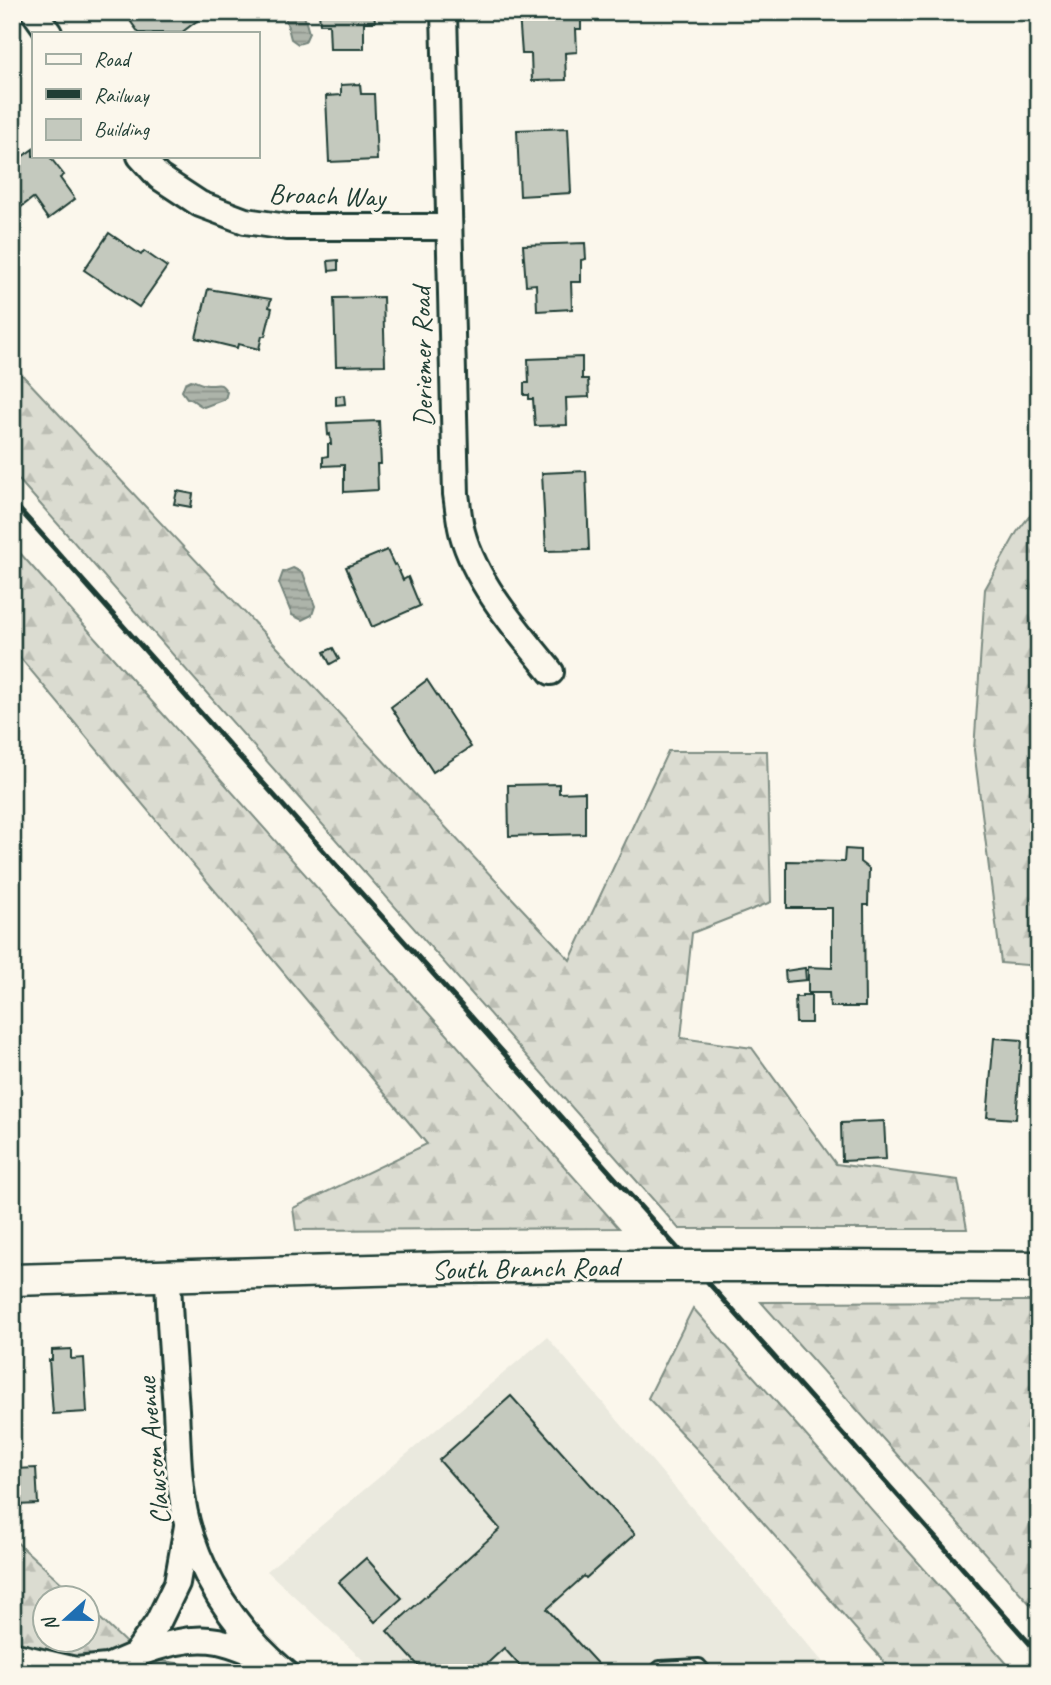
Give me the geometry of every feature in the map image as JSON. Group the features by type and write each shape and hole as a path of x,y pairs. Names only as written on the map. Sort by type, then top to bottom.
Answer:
{"street":[{"path":"34,12 48,32"},
{"name":"Deriemer Road","path":"444,12 456,495 462,533 477,570 506,615 551,672"},
{"name":"Broach Way","path":"142,158 159,177 200,204 245,221 286,228 449,227"},
{"name":"South Branch Road","path":"12,1280 585,1266 1039,1267"},
{"name":"Clawson Avenue","path":"168,1276 181,1485 187,1522 215,1591 232,1618 277,1665"},
{"path":"135,1655 158,1622 177,1583 187,1522"},
{"path":"12,1655 76,1670 107,1667 168,1643 200,1639 219,1641 277,1665"}],"lane":[{"path":"655,1673 660,1668 699,1666 705,1673"}],"shaded area":[{"path":"284,12 303,12 309,33 305,42 298,44 291,39"},
{"path":"191,380 206,385 220,385 227,392 225,399 204,407 199,405 187,398 182,391 185,383"},
{"path":"293,568 303,573 315,606 312,615 302,620 292,615 279,583 283,572"},
{"path":"547,1337 832,1673 377,1673 267,1571"}],"green space":[{"path":"12,364 570,960 668,751 767,751 771,902 692,933 681,1038 752,1048 836,1164 958,1180 967,1229 679,1229 12,472"},
{"path":"1039,504 1039,966 1001,963 974,750 985,589 1017,532"},
{"path":"12,544 619,1228 296,1230 293,1208 427,1144 12,648"},
{"path":"1039,1301 1039,1614 761,1302"},
{"path":"693,1308 1015,1673 894,1673 726,1480 648,1398"},
{"path":"12,1538 63,1584 32,1584 32,1654 102,1654 102,1620 142,1658 225,1670 228,1673 12,1673"}],"building":[{"path":"129,12 192,12 198,20 182,32 138,32 131,22 134,19"},
{"path":"319,12 374,12 375,22 364,22 364,49 330,49 329,24 320,24"},
{"path":"581,12 581,29 576,29 577,52 565,53 566,80 532,81 531,54 522,54 519,14"},
{"path":"360,84 361,94 374,94 377,160 329,162 326,96 341,95 341,85"},
{"path":"568,128 571,193 520,196 517,130"},
{"path":"32,150 32,158 51,158 64,175 60,178 75,199 48,219 33,198 16,211 12,205 12,164"},
{"path":"109,233 141,255 144,251 167,267 139,307 84,270"},
{"path":"585,243 586,259 581,260 581,282 571,282 572,309 537,311 536,284 526,285 523,245"},
{"path":"338,260 338,270 329,271 328,261"},
{"path":"208,289 271,299 269,307 272,308 259,349 238,344 237,348 196,338"},
{"path":"383,297 385,365 336,366 334,298"},
{"path":"582,357 582,379 588,379 589,397 566,398 567,425 535,426 533,399 524,395 524,383 529,383 528,359"},
{"path":"344,395 345,404 336,405 336,396"},
{"path":"379,421 381,464 377,464 378,490 344,492 344,465 323,466 323,457 328,456 328,444 331,444 327,423"},
{"path":"586,471 589,550 546,551 542,473"},
{"path":"177,491 193,494 191,507 174,504"},
{"path":"387,550 403,580 408,577 420,606 372,627 346,567"},
{"path":"333,648 339,659 330,664 324,652"},
{"path":"427,680 471,747 433,772 391,707"},
{"path":"559,784 559,793 585,792 585,834 509,836 508,785"},
{"path":"845,849 860,850 860,862 869,869 868,905 864,905 865,1007 830,1007 829,993 808,993 808,967 832,968 832,908 787,908 787,861 844,862"},
{"path":"805,968 806,980 786,982 785,971"},
{"path":"811,995 811,1023 796,1023 795,997"},
{"path":"994,1038 1022,1040 1016,1119 987,1117"},
{"path":"884,1121 886,1159 842,1161 841,1123"},
{"path":"71,1349 71,1359 84,1358 87,1412 53,1414 49,1360 52,1360 52,1350"},
{"path":"511,1396 635,1534 547,1609 603,1670 600,1673 526,1673 504,1648 477,1673 425,1673 387,1631 500,1529 439,1460"},
{"path":"36,1468 38,1504 17,1505 15,1469"},
{"path":"366,1558 402,1598 375,1622 339,1582"}],"railway":[{"path":"12,501 1039,1654"}]}
